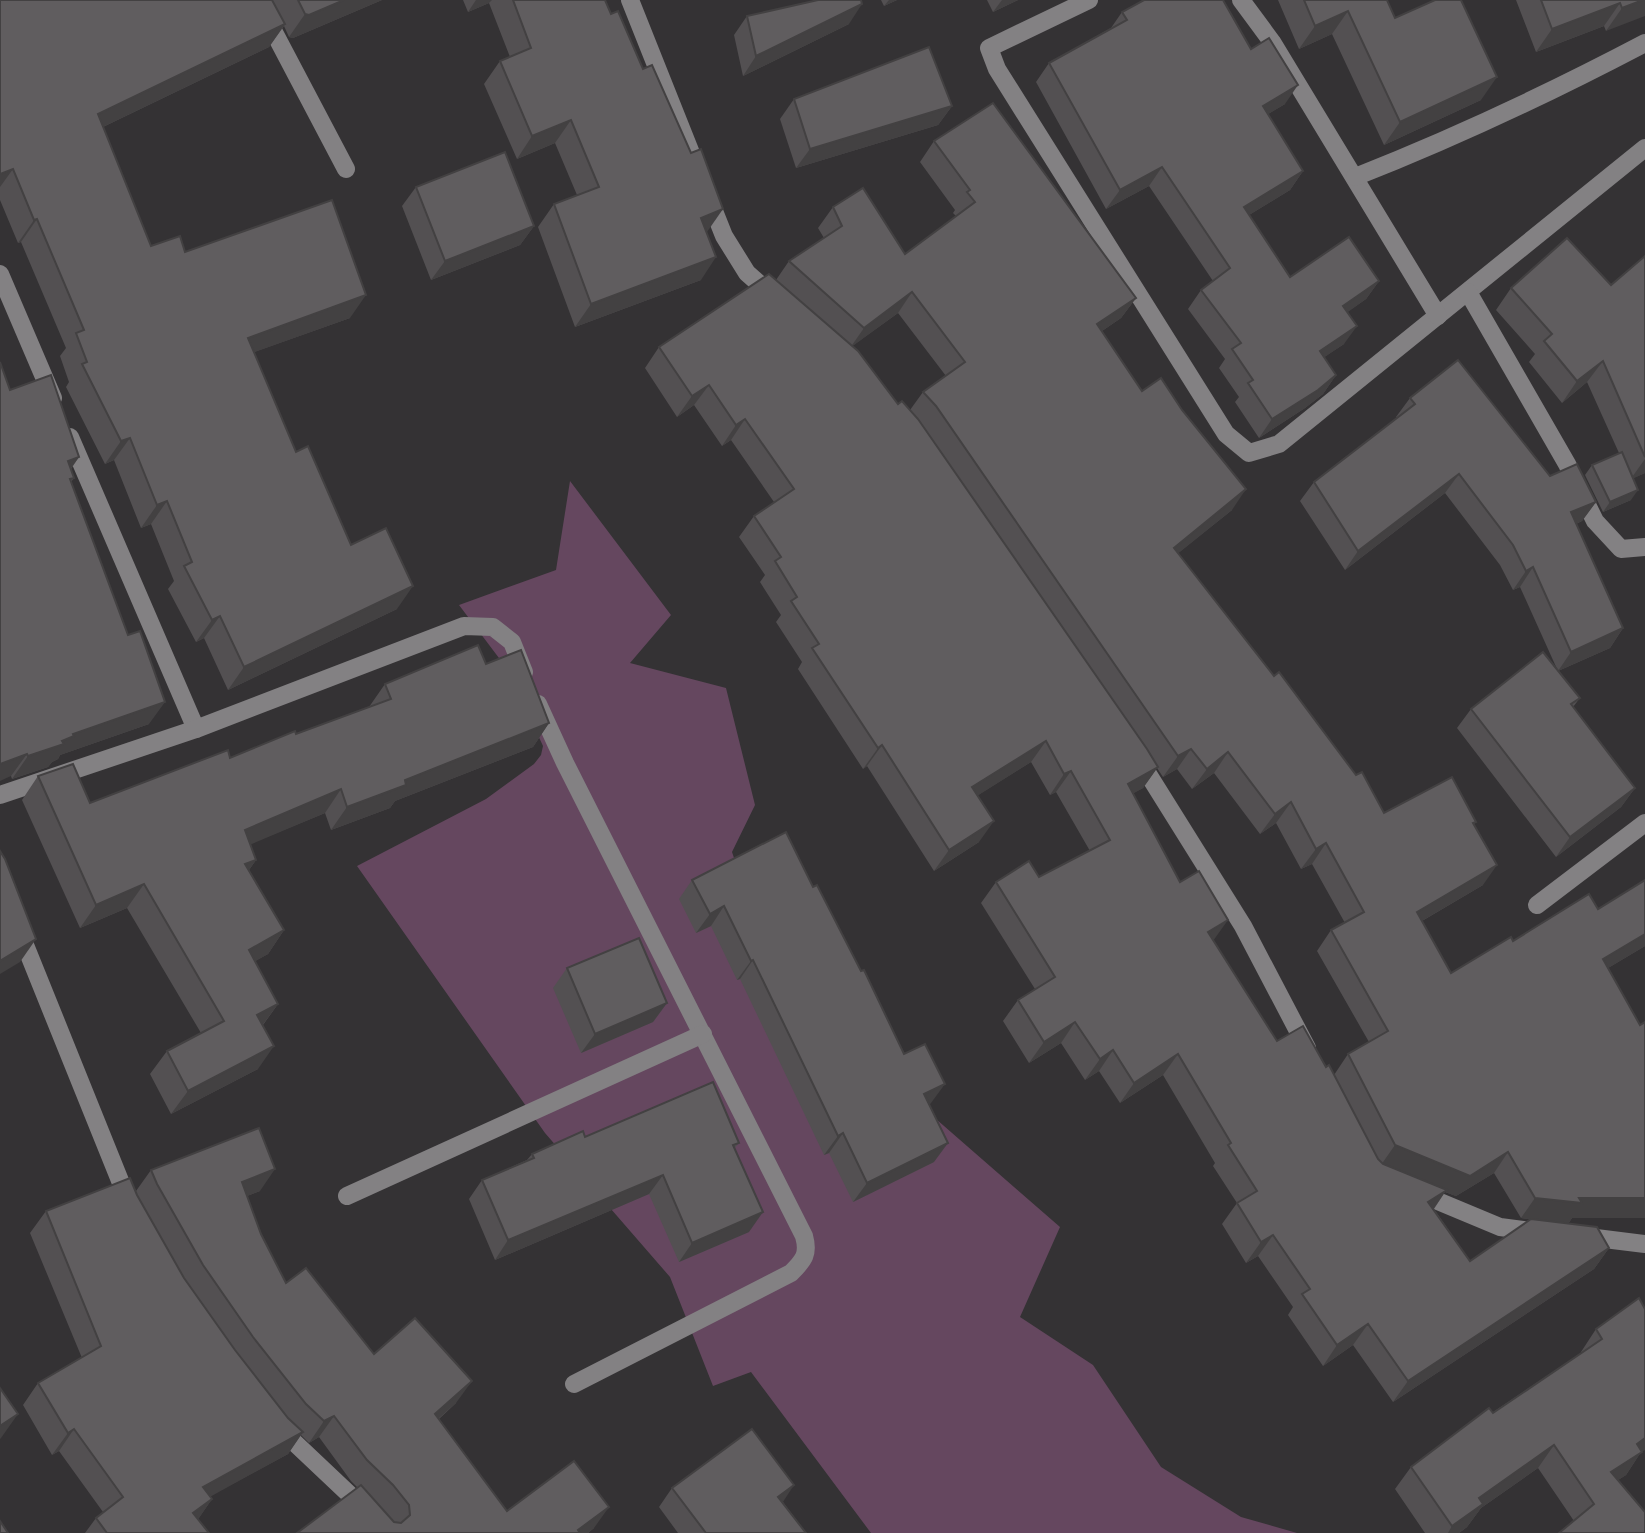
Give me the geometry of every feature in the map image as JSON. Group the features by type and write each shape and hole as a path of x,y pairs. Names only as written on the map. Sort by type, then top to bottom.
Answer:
{"street":[{"path":"257,0 346,169"},
{"path":"630,0 724,236 747,273 789,309"},
{"path":"1089,0 989,48 997,69 1226,434 1249,453 1279,444 1645,148"},
{"path":"1241,0 1272,42 1438,316"},
{"path":"1355,177 1444,142 1572,82 1645,43"},
{"path":"0,274 196,729"},
{"path":"1468,292 1567,464 1595,521 1621,548 1645,547"},
{"path":"0,795 196,729 464,626 493,627 512,642 565,763 804,1236 807,1249 804,1261 791,1273 574,1384"},
{"path":"1126,741 1243,926 1314,1062"},
{"path":"1537,905 1645,823"},
{"path":"10,907 138,1222"},
{"path":"347,1196 703,1034"},
{"path":"1398,1184 1500,1227 1645,1244"},
{"path":"267,1413 282,1433 369,1513 384,1533"}],"shaded area":[{"path":"570,481 671,615 630,663 726,688 755,805 732,852 758,929 826,1094 936,1119 1060,1227 1020,1317 1093,1365 1161,1467 1241,1517 1297,1533 871,1533 751,1372 713,1386 670,1277 545,1133 357,866 486,799 534,764 541,755 543,746 508,670 459,605 556,570"}],"building":[{"path":"0,0 272,0 285,24 98,114 151,246 180,236 185,252 332,200 366,295 248,338 296,452 308,446 351,545 386,528 413,586 244,667 220,616 212,620 184,566 192,562 167,501 157,505 130,438 121,441 82,364 87,362 76,333 84,330 13,169 0,174"},
{"path":"298,0 344,0 309,15 305,14"},
{"path":"513,0 605,0 611,14 618,11 643,69 652,65 691,153 701,149 723,209 701,218 716,257 591,304 554,204 599,187 571,120 532,136 500,61 531,48"},
{"path":"818,0 861,0 862,4 756,56 747,16"},
{"path":"1144,0 1223,0 1251,49 1269,38 1298,85 1263,106 1303,171 1244,207 1290,277 1349,237 1379,281 1343,306 1357,326 1320,351 1336,375 1318,390 1272,419 1248,383 1253,380 1232,349 1241,343 1201,290 1230,268 1162,167 1120,190 1049,63 1127,20 1122,12"},
{"path":"1304,0 1387,0 1395,18 1435,0 1461,0 1497,77 1400,122 1348,11 1315,26"},
{"path":"1541,0 1643,0 1622,8 1620,3 1552,29"},
{"path":"929,47 952,106 810,149 794,99"},
{"path":"993,103 1136,298 1097,324 1142,391 1161,378 1182,410 1246,489 1174,548 1274,676 1279,672 1356,775 1362,772 1384,813 1452,777 1476,822 1473,823 1497,865 1417,912 1451,973 1511,937 1513,941 1589,894 1598,909 1645,880 1645,934 1603,959 1640,1025 1645,1022 1645,1198 1579,1198 1582,1203 1535,1198 1508,1152 1470,1176 1395,1145 1348,1054 1388,1031 1331,930 1364,912 1326,843 1316,849 1291,802 1275,814 1228,752 1207,769 1191,749 1178,756 936,406 923,392 965,362 912,292 864,328 789,261 842,226 833,207 863,188 905,254 975,202 967,192 970,190 934,141"},
{"path":"505,152 534,226 445,261 416,187"},
{"path":"1567,238 1611,285 1645,256 1645,457 1603,361 1577,381 1544,341 1552,334 1511,288"},
{"path":"769,274 858,351 898,404 902,401 918,419 1147,749 1158,767 1128,784 1180,882 1199,871 1228,920 1208,932 1277,1041 1303,1026 1326,1067 1329,1065 1378,1159 1383,1164 1447,1190 1428,1202 1470,1261 1531,1219 1597,1227 1609,1248 1408,1381 1368,1324 1337,1345 1302,1294 1310,1289 1273,1235 1261,1242 1237,1203 1257,1191 1228,1145 1231,1143 1178,1054 1134,1083 1113,1050 1100,1059 1075,1022 1044,1042 1018,1000 1055,977 996,882 1029,861 1039,877 1110,840 1071,771 1064,774 1046,741 972,787 994,821 949,850 882,745 878,748 812,648 819,644 791,601 797,597 775,561 781,557 754,516 794,489 745,419 736,425 709,385 692,396 659,347"},
{"path":"1458,360 1550,476 1577,464 1596,502 1571,512 1623,628 1571,652 1533,567 1526,571 1513,545 1459,474 1358,551 1314,482 1415,404 1410,398"},
{"path":"0,362 10,390 51,375 79,457 68,461 74,478 70,479 128,635 140,631 165,702 73,734 74,736 62,741 64,744 0,764"},
{"path":"1622,452 1638,490 1610,502 1592,465"},
{"path":"478,645 486,664 521,650 549,723 405,780 406,785 347,807 341,789 245,830 256,860 245,864 284,930 249,950 278,1004 257,1015 274,1046 188,1091 167,1051 224,1021 144,884 96,905 38,776 73,764 90,803 228,750 230,758 295,731 296,734 391,699 385,684"},
{"path":"1543,652 1580,698 1571,704 1635,788 1570,837 1471,709"},
{"path":"786,832 813,887 817,885 861,971 864,970 904,1054 925,1044 945,1084 924,1094 948,1143 867,1183 843,1133 838,1136 724,906 710,914 692,880"},
{"path":"0,851 36,939 0,961"},
{"path":"639,938 667,1003 595,1034 567,968"},
{"path":"713,1082 739,1143 733,1145 763,1212 692,1243 663,1175 508,1240 482,1180 534,1158 532,1154 583,1131 585,1137"},
{"path":"259,1128 275,1169 242,1182 261,1234 286,1283 306,1268 374,1354 415,1318 472,1381 435,1414 507,1511 574,1461 609,1507 578,1530 580,1533 297,1533 361,1485 394,1522 401,1523 410,1515 409,1505 367,1460 334,1416 324,1421 306,1404 253,1337 203,1265 151,1170"},
{"path":"130,1178 184,1278 235,1350 288,1418 303,1432 203,1487 212,1499 193,1513 209,1533 107,1533 96,1518 123,1497 74,1429 68,1433 38,1383 101,1346 46,1211"},
{"path":"1639,1298 1645,1309 1645,1438 1637,1444 1642,1452 1611,1472 1645,1512 1645,1533 1559,1533 1594,1504 1554,1445 1479,1498 1483,1504 1452,1526 1411,1467 1489,1408 1493,1413 1602,1339 1596,1329"},
{"path":"0,1388 18,1414 0,1426"},
{"path":"752,1429 794,1485 778,1497 806,1533 706,1533 672,1488"},
{"path":"0,1521 8,1533 0,1533"}]}
